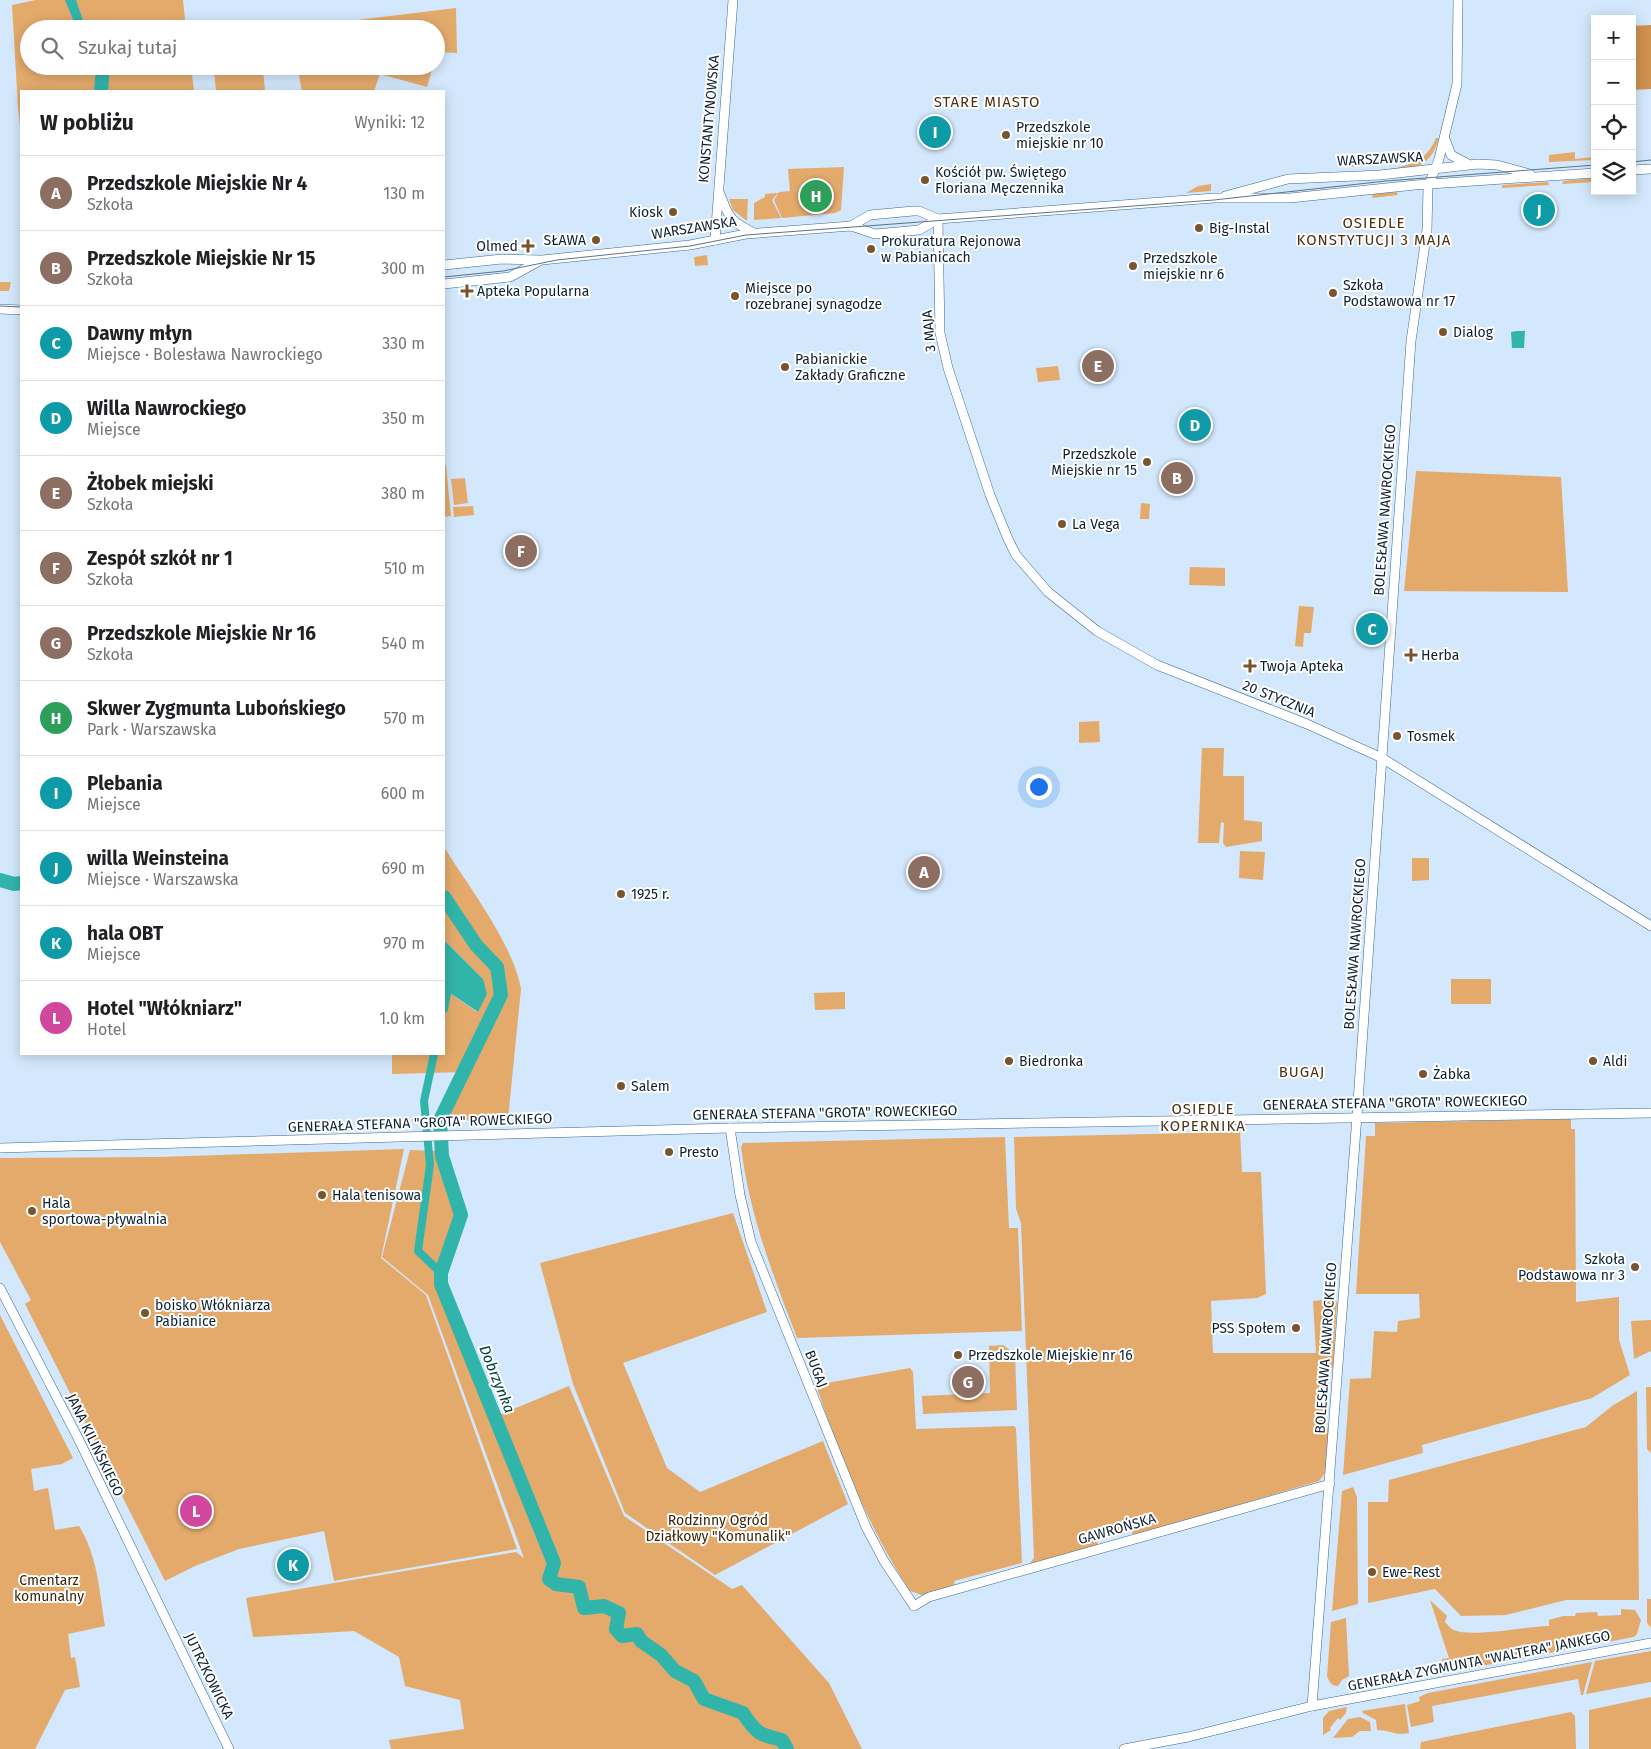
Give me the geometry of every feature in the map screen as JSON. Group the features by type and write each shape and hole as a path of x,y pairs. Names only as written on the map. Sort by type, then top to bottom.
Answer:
{"street":[{"name":"KONSTANTYNOWSKA","path":"715,240 733,0"},
{"path":"1428,184 1436,169 1458,77 1458,0"},
{"path":"1445,136 1447,148 1451,155 1471,164"},
{"name":"WARSZAWSKA","path":"1214,198 1288,179 1332,175 1372,176 1471,164 1490,164 1526,174 1548,176"},
{"path":"1636,170 1651,168"},
{"name":"WARSZAWSKA","path":"445,265 502,259 542,260 685,245 754,233 851,226 872,233 894,232 919,230 938,219 1214,198 1290,198 1428,184 1591,173"},
{"name":"BOLESŁAWA NAWROCKIEGO","path":"1312,1706 1357,1116 1411,341 1427,230 1428,184"},
{"path":"718,187 728,216 741,227 754,233"},
{"name":"WARSZAWSKA","path":"851,226 870,215 903,212 920,211 938,219"},
{"name":"3 MAJA","path":"938,219 942,342 948,368 971,436"},
{"name":"WARSZAWSKA","path":"445,284 510,277 542,260"},
{"path":"0,309 20,310"},
{"name":"20 STYCZNIA","path":"971,436 1000,519 1016,555 1048,592 1097,631 1157,664 1307,724 1382,758 1651,926"},
{"name":"GENERAŁA STEFANA \"GROTA\" ROWECKIEGO","path":"0,1148 730,1128 1651,1112"},
{"name":"BUGAJ","path":"730,1128 740,1195 755,1250 866,1527 884,1561 914,1606"},
{"name":"JANA KILIŃSKIEGO","path":"0,1288 74,1430 164,1615"},
{"name":"GAWROŃSKA","path":"914,1606 929,1597 1330,1484"},
{"name":"JUTRZKOWICKA","path":"164,1615 229,1749"},
{"name":"GENERAŁA ZYGMUNTA \"WALTERA\" JANKEGO","path":"1124,1749 1188,1737 1312,1706 1651,1642"}],"green space":[{"path":"36,0 183,0 185,20 20,20 20,75 192,75 194,90 20,90 20,125 12,5"},
{"path":"456,8 457,53 445,52 445,20 357,20"},
{"path":"214,75 264,75 265,90 216,90"},
{"path":"299,75 380,75 374,90 302,90"},
{"path":"384,75 430,75 427,87"},
{"path":"1436,138 1439,138 1431,156 1420,165 1385,172 1382,170 1396,168 1416,161 1425,155"},
{"path":"1575,152 1575,159 1591,157 1591,160 1549,162 1549,155"},
{"path":"1377,161 1376,165 1346,167 1346,163"},
{"path":"844,167 841,210 835,213 782,218 774,200 779,192 790,191 788,169"},
{"path":"1591,178 1591,182 1562,184 1563,181"},
{"path":"1548,182 1549,185 1502,188 1502,185"},
{"path":"1211,184 1211,191 1186,193 1198,186"},
{"path":"1397,192 1398,195 1372,198 1373,194"},
{"path":"778,193 772,200 781,218 754,220 754,203 765,197 765,194"},
{"path":"729,199 748,199 747,221 733,210"},
{"path":"680,225 681,233 664,236 663,228"},
{"path":"707,255 708,265 695,266 694,257"},
{"path":"0,282 11,282 9,291 0,291"},
{"path":"1058,366 1060,380 1038,382 1036,368"},
{"path":"445,465 446,465 451,516 445,517"},
{"path":"1416,471 1561,477 1568,592 1404,591"},
{"path":"465,478 468,503 454,505 451,479"},
{"path":"1141,503 1150,504 1149,519 1140,519"},
{"path":"473,506 474,515 454,517 453,507"},
{"path":"1190,567 1225,568 1225,586 1189,585"},
{"path":"1299,606 1314,607 1311,633 1304,633 1303,647 1295,646"},
{"path":"1099,721 1100,742 1079,743 1079,722"},
{"path":"1202,748 1224,748 1223,776 1244,776 1244,820 1262,822 1262,841 1226,847 1223,843 1224,823 1221,822 1219,843 1198,843"},
{"path":"445,849 500,935 509,953 521,989 508,1119 444,1121 487,1025 464,1072 392,1074 392,1055 445,1055 445,990 477,1012 483,979 445,941"},
{"path":"1240,851 1265,852 1263,880 1239,878"},
{"path":"1412,858 1429,858 1429,880 1412,881"},
{"path":"1451,979 1491,979 1491,1004 1451,1004"},
{"path":"845,992 845,1009 815,1010 814,993"},
{"path":"1571,1119 1571,1129 1575,1129 1576,1302 1619,1297 1619,1340 1630,1375 1592,1398 1422,1445 1423,1453 1343,1475 1350,1379 1371,1378 1374,1331 1397,1332 1398,1321 1420,1318 1419,1294 1356,1294 1366,1136 1375,1136 1375,1123"},
{"path":"1240,1132 1242,1172 1261,1172 1266,1294 1257,1298 1211,1301 1213,1353 1316,1353 1313,1301 1334,1299 1337,1302 1333,1368 1327,1368 1323,1427 1329,1428 1327,1470 1319,1481 1133,1536 1132,1531 1097,1541 1098,1545 1028,1566 1034,1558 1021,1223 1016,1209 1014,1137"},
{"path":"1005,1137 1009,1228 1018,1228 1022,1331 797,1338 756,1221 745,1173 741,1147 743,1143"},
{"path":"404,1149 381,1258 426,1295 517,1549 334,1581 324,1531 239,1549 195,1566 165,1581 25,1304 31,1300 0,1242 0,1158 159,1157"},
{"path":"410,1150 437,1151 456,1216 435,1281 492,1418 569,1386 624,1516 732,1589 742,1585 829,1683 862,1749 391,1749 389,1740 464,1729 460,1700 405,1686 399,1657 354,1631 253,1637 246,1598 516,1552 524,1558 428,1295 382,1257"},
{"name":"Rodzinny Ogród Działkowy \"Komunalik\"","path":"733,1213 767,1312 623,1363 667,1468 700,1492 823,1441 848,1504 715,1575 625,1513 573,1384 540,1263"},
{"name":"Cmentarz komunalny","path":"0,1315 73,1458 62,1464 31,1469 34,1491 48,1488 55,1530 79,1526 94,1562 105,1626 68,1634 71,1658 75,1657 80,1687 65,1690 35,1749 0,1749"},
{"path":"1651,1320 1651,1351 1634,1359 1631,1321"},
{"path":"1003,1345 1015,1354 1017,1410 923,1414 922,1396 990,1393 989,1346"},
{"path":"910,1368 913,1372 916,1429 1014,1426 1016,1428 1022,1563 954,1581 955,1586 922,1595 910,1591 881,1543 845,1465 816,1385"},
{"path":"1646,1387 1651,1387 1651,1453 1647,1449"},
{"path":"1637,1391 1639,1600 1566,1600 1506,1615 1461,1616 1435,1589 1368,1603 1368,1502 1388,1502 1389,1480 1586,1427 1612,1406"},
{"path":"1353,1487 1357,1497 1358,1604 1332,1611 1342,1491"},
{"path":"1647,1599 1651,1599 1651,1628 1647,1623"},
{"path":"1430,1600 1447,1616 1445,1622 1449,1626 1454,1630 1462,1632 1473,1633 1549,1626 1549,1620 1563,1616 1597,1612 1598,1616 1621,1615 1621,1609 1635,1610 1641,1620 1637,1634 1634,1637 1444,1673 1442,1659 1449,1658"},
{"path":"1346,1618 1349,1676 1336,1686 1331,1683 1327,1676 1331,1622"},
{"path":"1651,1651 1651,1682 1586,1694 1595,1661"},
{"path":"1592,1662 1583,1695 1581,1695 1578,1679 1432,1706 1434,1722 1411,1727 1407,1705 1420,1701 1419,1697 1428,1693"},
{"path":"1651,1697 1651,1749 1589,1749 1589,1710"},
{"path":"1405,1704 1409,1733 1400,1734 1377,1730 1376,1720 1362,1711"},
{"path":"1347,1707 1346,1713 1340,1720 1338,1718 1330,1728 1331,1730 1323,1735 1323,1718 1329,1711"},
{"path":"1571,1712 1575,1716 1576,1749 1420,1749 1421,1742"},
{"path":"1360,1717 1370,1722 1371,1731 1360,1731 1352,1737 1333,1738 1348,1719"}],"shaded area":[{"path":"65,0 76,0 83,20 73,20"},
{"path":"1651,25 1651,89 1636,90 1636,26"},
{"path":"101,75 108,75 106,90 98,90"},
{"path":"1525,331 1524,348 1512,348 1511,332"},
{"path":"445,941 483,979 487,994 478,1012 445,990"}],"waterway":[{"name":"Dobrzynka","path":"101,90 102,75"},
{"path":"0,880 14,884 20,883"},
{"name":"Dobrzynka","path":"445,898 476,945 497,967 501,995 440,1120 442,1156 461,1215 441,1273 441,1284 554,1563 549,1579 556,1584 579,1587 584,1608 604,1606 619,1613 616,1629 622,1636 637,1634 641,1641 661,1655 675,1671 694,1681 704,1699 743,1713 755,1729 763,1735 782,1740 787,1749"},
{"path":"445,1004 447,993"},
{"path":"434,1055 424,1101 430,1165 418,1251 441,1273"}],"tram line":[{"path":"1636,162 1651,160"},
{"path":"445,277 503,271 557,260 690,246 746,235 1214,200 1386,181 1591,165"},
{"path":"0,306 20,307"}],"place":[{"name":"Plebania","path":"935,132"},
{"name":"Przedszkole miejskie nr 10","path":"1006,135"},
{"name":"Kościół pw. Świętego Floriana Męczennika","path":"925,180"},
{"name":"Skwer Zygmunta Lubońskiego","path":"816,196"},
{"name":"willa Weinsteina","path":"1539,210"},
{"name":"Kiosk","path":"673,212"},
{"name":"Big-Instal","path":"1199,228"},
{"name":"SŁAWA","path":"596,240"},
{"name":"Olmed","path":"528,246"},
{"name":"Prokuratura Rejonowa w Pabianicach","path":"871,249"},
{"name":"Przedszkole miejskie nr 6","path":"1133,266"},
{"name":"Apteka Popularna","path":"467,291"},
{"name":"Szkoła Podstawowa nr 17","path":"1333,293"},
{"name":"Miejsce po rozebranej synagodze","path":"735,296"},
{"name":"Dialog","path":"1443,332"},
{"name":"Żłobek miejski","path":"1098,366"},
{"name":"Pabianickie Zakłady Graficzne","path":"785,367"},
{"name":"Willa Nawrockiego","path":"1195,425"},
{"name":"Przedszkole Miejskie nr 15","path":"1147,462"},
{"name":"Przedszkole Miejskie Nr 15","path":"1177,478"},
{"name":"La Vega","path":"1062,524"},
{"name":"Zespół szkół nr 1","path":"521,551"},
{"name":"Dawny młyn","path":"1372,629"},
{"name":"Herba","path":"1411,655"},
{"name":"Twoja Apteka","path":"1250,666"},
{"name":"Tosmek","path":"1397,736"},
{"name":"Przedszkole Miejskie Nr 4","path":"924,872"},
{"name":"1925 r.","path":"621,894"},
{"name":"Biedronka","path":"1009,1061"},
{"name":"Aldi","path":"1593,1061"},
{"name":"Żabka","path":"1423,1074"},
{"name":"Salem","path":"621,1086"},
{"name":"Presto","path":"669,1152"},
{"name":"Hala tenisowa","path":"322,1195"},
{"name":"Hala sportowa-pływalnia","path":"32,1211"},
{"name":"Szkoła Podstawowa nr 3","path":"1635,1267"},
{"name":"boisko Włókniarza Pabianice","path":"145,1313"},
{"name":"PSS Społem","path":"1296,1328"},
{"name":"Przedszkole Miejskie nr 16","path":"958,1355"},
{"name":"Przedszkole Miejskie Nr 16","path":"968,1382"},
{"name":"Hotel \"Włókniarz\"","path":"196,1511"},
{"name":"hala OBT","path":"293,1565"},
{"name":"Ewe-Rest","path":"1372,1572"}],"district":[{"name":"STARE MIASTO","path":"987,102"},
{"name":"OSIEDLE KONSTYTUCJI 3 MAJA","path":"1374,232"},
{"name":"BUGAJ","path":"1302,1072"},
{"name":"OSIEDLE KOPERNIKA","path":"1203,1118"}]}
